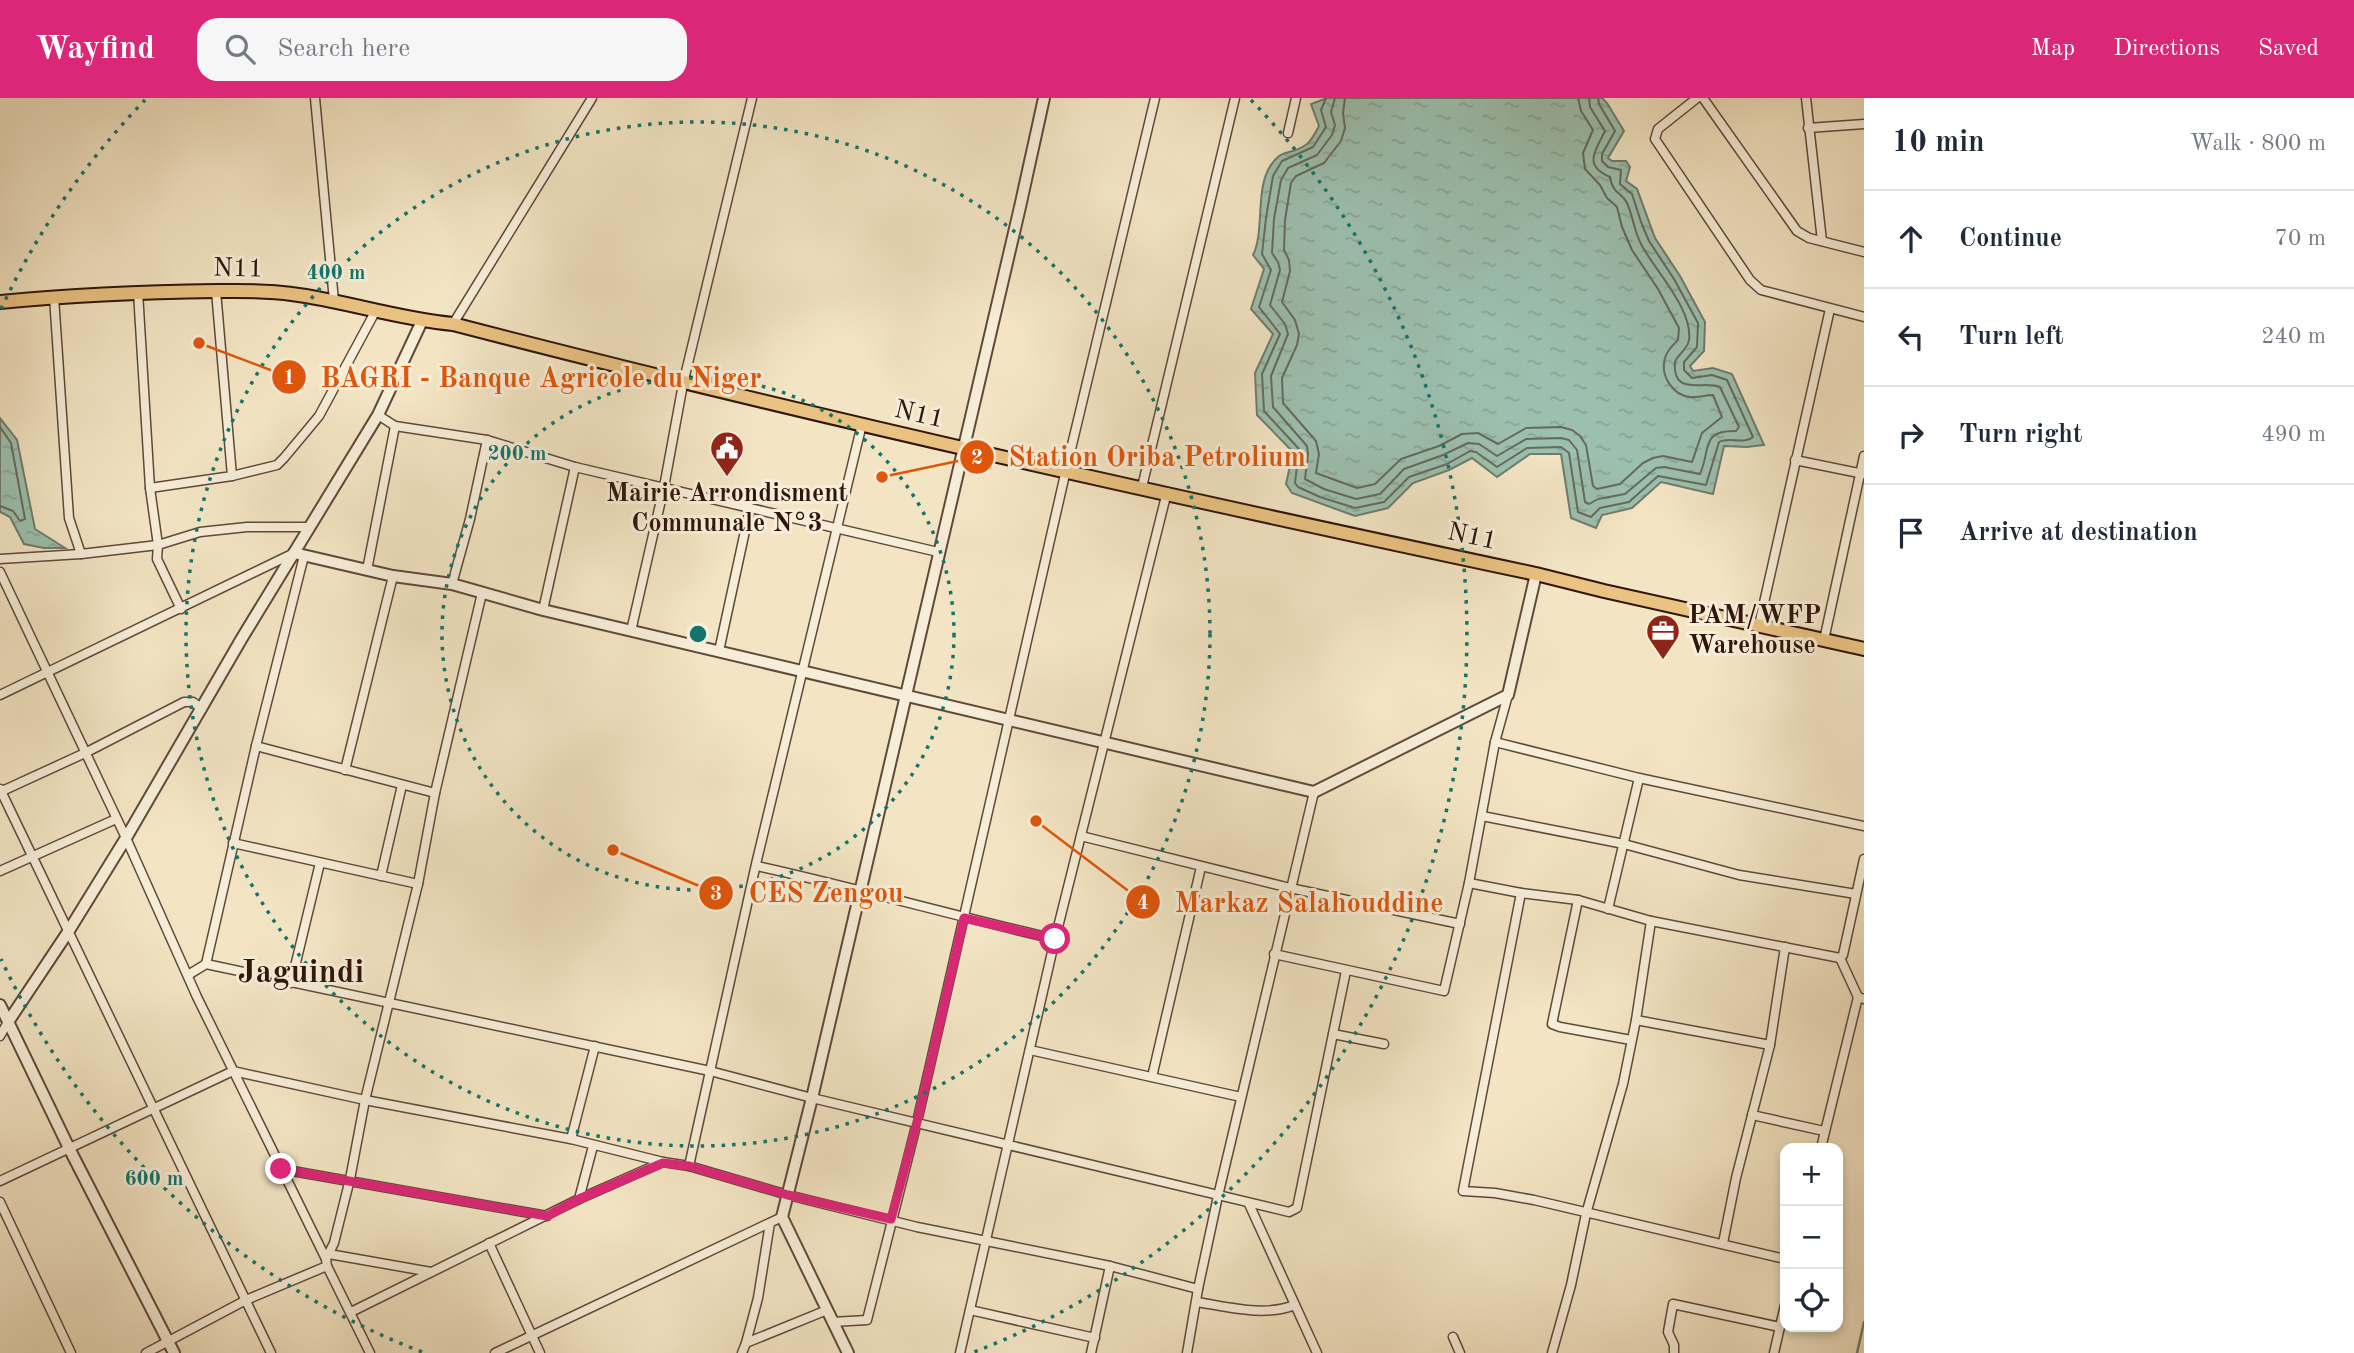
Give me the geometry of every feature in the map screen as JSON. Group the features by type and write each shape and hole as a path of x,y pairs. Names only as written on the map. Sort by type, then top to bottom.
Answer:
{"main road":[{"name":"N11","path":"0,302 138,292 251,290 290,293 422,321 453,324 683,384 1864,649"}],"street":[{"path":"315,98 334,302"},
{"path":"453,324 592,98"},
{"path":"631,631 664,487 683,384 752,98"},
{"path":"848,1353 782,1217 1044,98"},
{"path":"832,1322 867,1320 917,1122 1066,470 1155,98"},
{"path":"1142,487 1235,98"},
{"path":"1288,132 1296,98"},
{"path":"1697,98 1658,129 1655,139 1754,285 1760,290 1864,317"},
{"path":"1703,98 1797,230 1809,238 1864,252"},
{"path":"1806,98 1822,241"},
{"path":"1808,128 1864,124"},
{"path":"216,291 232,477"},
{"path":"138,292 157,559 181,609"},
{"path":"54,297 69,518 81,554"},
{"path":"1759,625 1830,309"},
{"path":"150,488 232,477 277,465 318,416 375,312"},
{"path":"206,964 299,554 310,527 378,415 422,321"},
{"path":"378,415 395,426 487,440 575,467 938,552"},
{"path":"689,1166 862,424"},
{"path":"367,570 395,426"},
{"path":"452,584 470,519 487,440"},
{"path":"1824,640 1864,456"},
{"path":"1795,460 1862,474"},
{"path":"543,610 575,467"},
{"path":"960,1353 1055,939 1167,492"},
{"path":"719,651 750,508"},
{"path":"0,559 81,554 158,545 212,531 247,527 310,527"},
{"path":"0,1036 127,838 202,709 299,554"},
{"path":"0,695 299,554 393,576 452,584 543,610 1314,792 1508,695"},
{"path":"0,572 127,838 233,1071 370,1353"},
{"path":"1275,954 1444,991 1469,883 1495,742 1536,574"},
{"path":"345,770 393,576"},
{"path":"327,1260 350,1179 365,1100 418,884 435,793 482,593"},
{"path":"202,709 193,702 184,702 85,753 0,791 271,1353"},
{"path":"1495,742 1639,778 1864,826"},
{"path":"256,746 435,793"},
{"path":"1608,909 1639,778"},
{"path":"381,876 402,785"},
{"path":"1187,1353 1218,1196 1314,792"},
{"path":"1482,816 1624,844 1739,875 1856,894"},
{"path":"0,871 116,819"},
{"path":"1081,836 1290,888 1460,924"},
{"path":"233,844 418,884"},
{"path":"1840,958 1852,920 1864,859"},
{"path":"291,983 320,863"},
{"path":"757,866 1055,939"},
{"path":"1152,1077 1201,867"},
{"path":"1469,883 1578,900 1651,921 1840,958"},
{"path":"1521,893 1463,1191 1495,1193 1780,1258"},
{"path":"1578,900 1552,1024 1631,1040"},
{"path":"1552,1353 1571,1285 1586,1214 1623,1084 1651,921"},
{"path":"1723,1244 1770,1045 1785,947"},
{"path":"1822,1143 1861,998 1840,958"},
{"path":"188,975 206,964 594,1046 710,1071 1289,1212 1297,1208 1346,971"},
{"path":"0,1005 69,1148 174,1353"},
{"path":"1636,1020 1770,1045"},
{"path":"1333,1034 1384,1044"},
{"path":"571,1139 594,1046"},
{"path":"1030,1050 1241,1097"},
{"path":"0,1181 233,1071 365,1100 571,1139 663,1163 689,1166 788,1195 1110,1266 1198,1289"},
{"path":"1752,1115 1824,1131"},
{"path":"579,1199 593,1146"},
{"path":"351,1312 579,1199 663,1163"},
{"path":"281,1169 350,1179 547,1216"},
{"path":"0,1202 71,1353"},
{"path":"1249,1204 1317,1353"},
{"path":"495,1353 782,1217"},
{"path":"742,1353 758,1298 770,1223"},
{"path":"489,1242 540,1353"},
{"path":"146,1353 327,1260 430,1272"},
{"path":"1091,1353 1110,1266"},
{"path":"1197,1302 1245,1310 1284,1309 1295,1305"},
{"path":"1674,1353 1674,1345 1668,1332 1674,1304 1780,1327 1774,1353"},
{"path":"746,1343 827,1310"},
{"path":"970,1310 1095,1338"},
{"path":"1453,1338 1460,1353"}],"water":[{"path":"1327,98 1602,98 1624,131 1608,158 1612,161 1626,161 1630,167 1626,181 1637,189 1655,238 1705,322 1704,351 1690,366 1693,371 1713,368 1732,374 1764,445 1724,446 1713,494 1661,482 1632,508 1602,515 1596,528 1571,518 1561,454 1530,454 1497,477 1472,458 1413,483 1388,508 1355,516 1292,493 1286,484 1293,452 1257,415 1255,373 1273,334 1251,309 1264,269 1253,255 1258,236 1262,190 1268,170 1277,158 1301,148 1311,140 1319,126 1311,104"},
{"path":"0,418 17,440 35,529 65,548 24,544 10,517 0,512"}],"waterway":[{"path":"1857,1353 1864,1322"}],"place":[{"name":"BAGRI - Banque Agricole du Niger","path":"199,343"},
{"name":"Station Oriba Petrolium","path":"882,477"},
{"name":"Mairie Arrondisment Communale N°3","path":"727,478"},
{"name":"PAM/WFP Warehouse","path":"1663,661"},
{"name":"Markaz Salahouddine","path":"1036,821"},
{"name":"CES Zengou","path":"613,850"}],"district":[{"name":"Jaguindi","path":"301,973"}],"route":[{"path":"281,1169 350,1179 547,1216 579,1199 663,1163 689,1166 788,1195 891,1219 917,1122 964,918 1055,939"}]}
